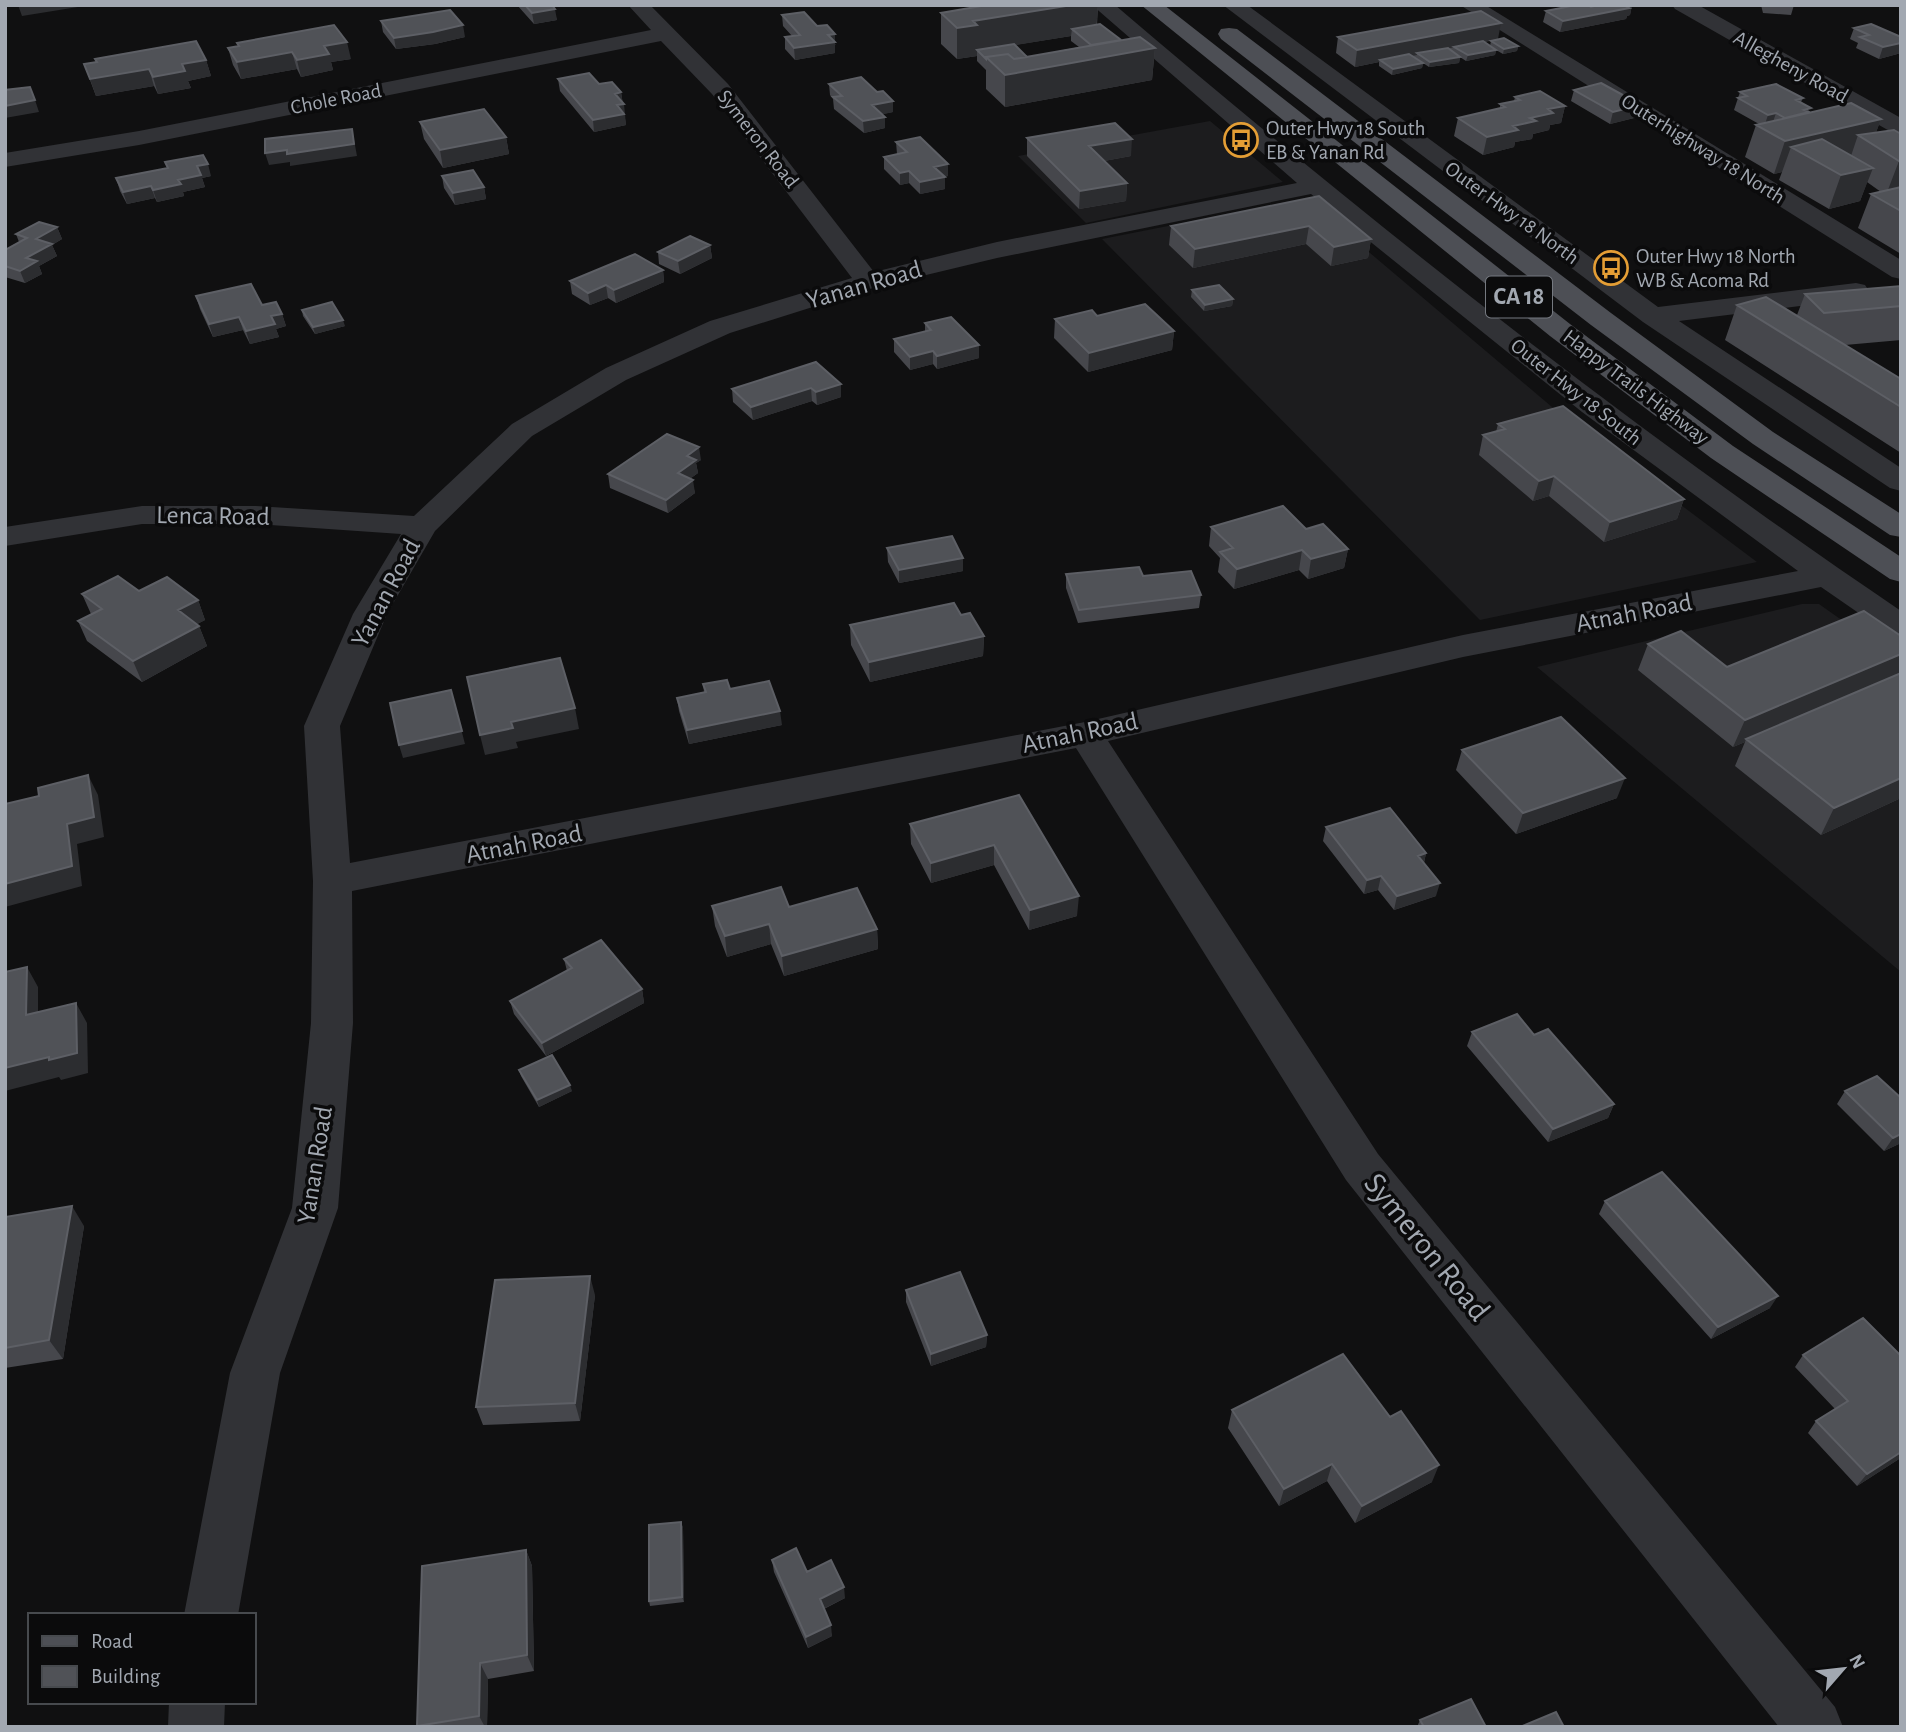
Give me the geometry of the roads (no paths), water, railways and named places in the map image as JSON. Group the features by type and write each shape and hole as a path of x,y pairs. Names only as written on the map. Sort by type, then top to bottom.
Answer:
{"main road":[{"name":"Happy Trails Highway","path":"1151,5 1560,330 1722,452 1901,572"},
{"name":"Happy Trails Highway","path":"1213,22 1622,335 1763,438 1901,528"}],"street":[{"name":"Symeron Road","path":"638,5 720,89 868,281"},
{"name":"Outer Hwy 18 South","path":"1102,5 1316,186 1615,424 1825,576 1901,627"},
{"name":"Outer Hwy 18 North","path":"1233,5 1653,316 1901,482"},
{"name":"Outerhighway 18 North","path":"1470,5 1901,271"},
{"name":"Allegheny Road","path":"1682,5 1901,128"},
{"name":"Chole Road","path":"5,160 139,138 667,33"},
{"name":"Yanan Road","path":"211,1613 255,1373 315,1208 332,1038 332,881 323,726 370,614 422,526 522,430 616,374 720,327 868,281 1022,244 1316,186"},
{"path":"1653,316 1901,285"},
{"name":"Lenca Road","path":"5,537 142,515 256,515 422,526"},
{"name":"Atnah Road","path":"332,881 1085,734 1463,646 1825,576"},
{"name":"Symeron Road","path":"1085,734 1362,1167 1815,1727"},
{"path":"196,1727 197,1704"}],"place":[{"name":"Outer Hwy 18 South EB & Yanan Rd","path":"1241,140"},
{"name":"Outer Hwy 18 North WB & Acoma Rd","path":"1611,268"}]}
